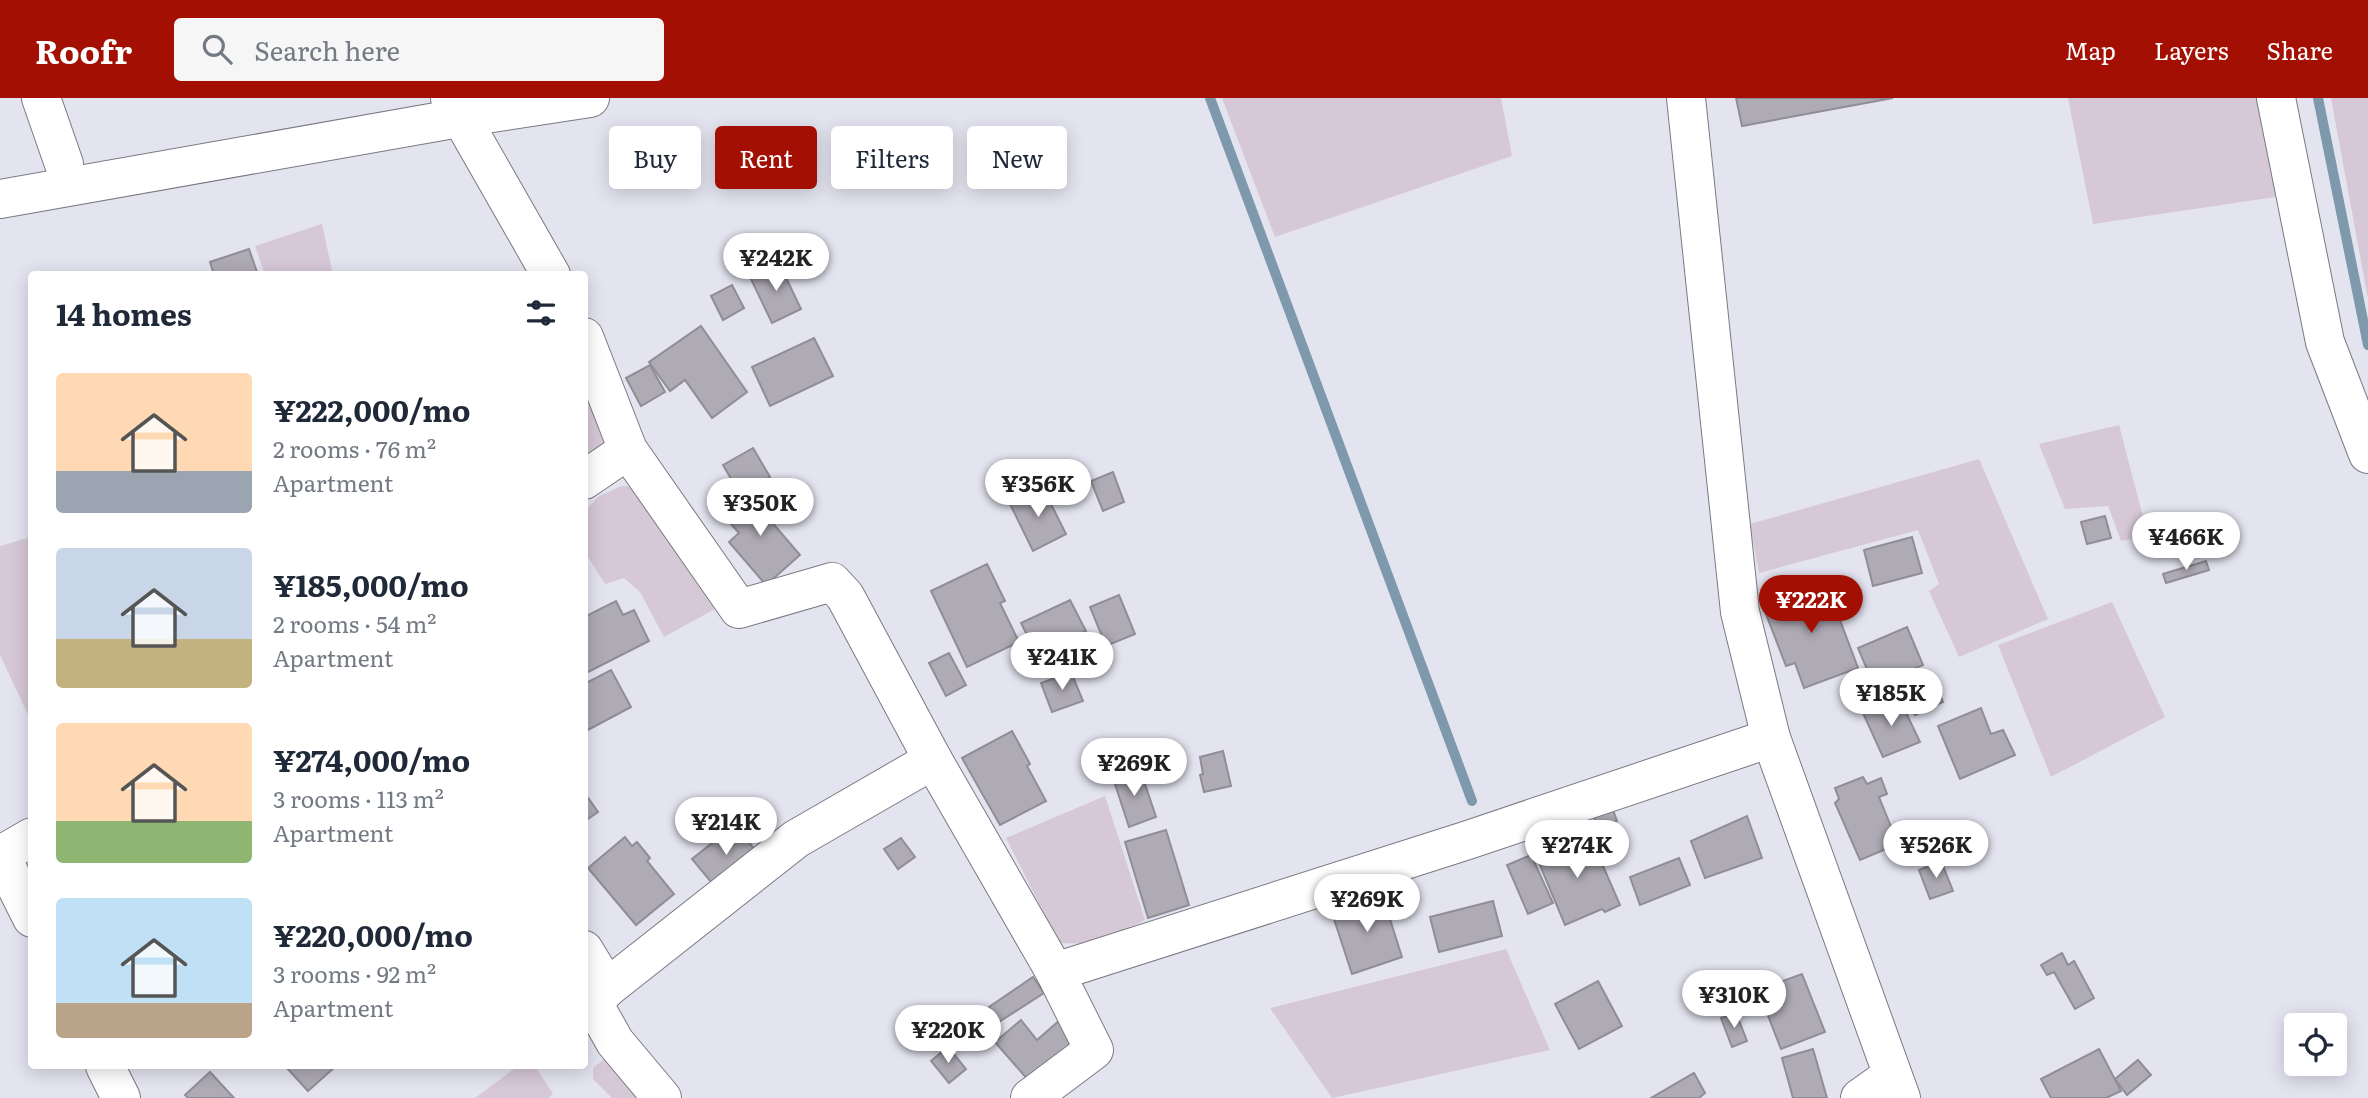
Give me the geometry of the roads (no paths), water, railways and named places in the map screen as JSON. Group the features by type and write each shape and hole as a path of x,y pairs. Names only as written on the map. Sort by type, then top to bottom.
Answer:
{"street":[{"path":"41,98 64,164"},
{"path":"0,199 455,108 590,98"},
{"path":"1686,98 1740,612 1771,737 1896,1087 1860,1098"},
{"path":"2276,98 2325,342 2368,454"},
{"path":"455,108 549,271"},
{"path":"588,347 628,450 739,609 832,582 845,596 933,760 1055,972 1094,1051 1030,1098"},
{"path":"588,477 628,450"},
{"path":"1055,972 1468,840 1771,737"},
{"path":"662,1098 615,1042 593,1003 607,988 796,839 933,760"},
{"path":"28,839 0,855 28,910"},
{"path":"588,957 607,988"},
{"path":"106,1069 121,1098"}],"waterway":[{"path":"1210,98 1472,801"},
{"path":"2318,98 2368,345"}]}
